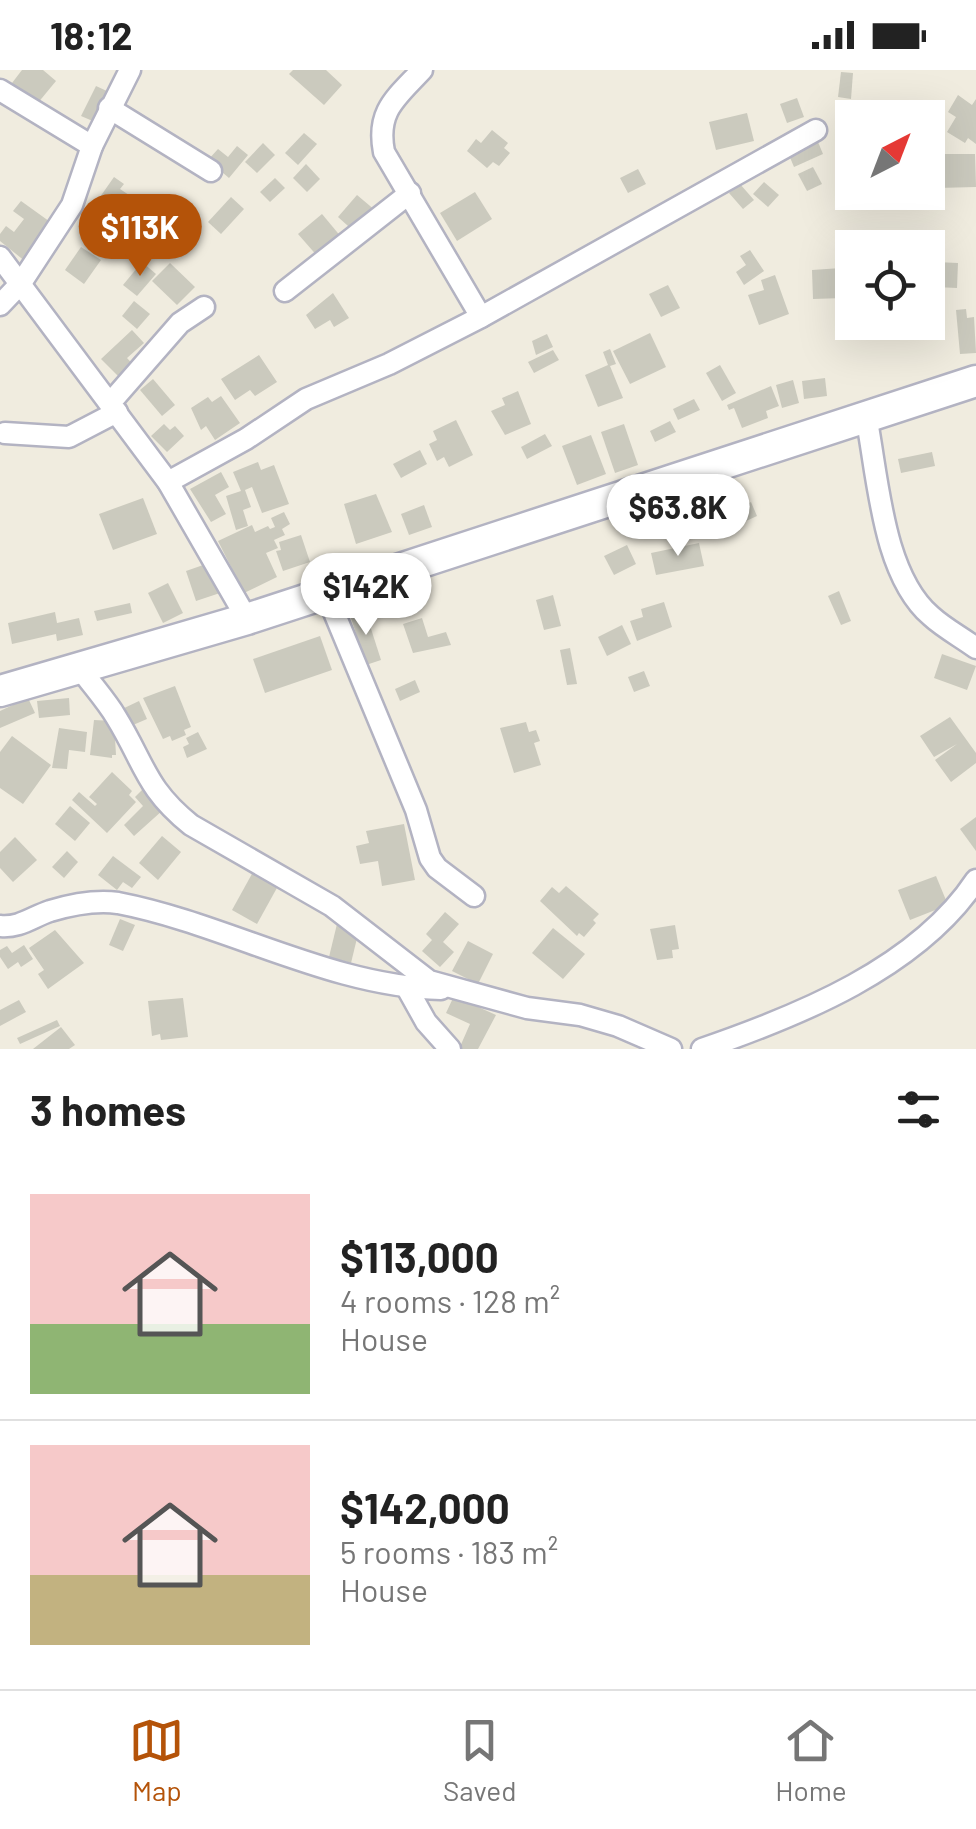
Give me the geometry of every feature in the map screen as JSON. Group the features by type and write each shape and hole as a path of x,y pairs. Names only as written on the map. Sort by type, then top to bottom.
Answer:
{"street":[{"path":"0,305 21,283 72,205 92,146 130,70"},
{"path":"422,70 385,112 380,132 384,152 481,317"},
{"path":"0,90 92,146"},
{"path":"109,108 211,170"},
{"path":"168,482 306,400 390,364 481,317 816,130"},
{"path":"285,290 410,193"},
{"path":"0,257 168,482 246,619"},
{"path":"4,433 68,437 114,407 180,324 204,307"},
{"path":"0,691 246,619 976,381"},
{"path":"866,416 890,544 904,582 928,614 976,648"},
{"path":"326,592 416,810 430,858 474,896"},
{"path":"79,667 116,716 154,791 172,809 191,825 332,906 429,981 527,1008 599,1020 670,1049"},
{"path":"702,1049 813,1006 912,948 961,903 976,880"},
{"path":"0,926 19,926 48,912 79,904 112,902 407,988 448,989"},
{"path":"407,988 426,1022 450,1049"}],"building":[{"path":"22,70 43,70 56,81 37,104 12,83"},
{"path":"293,70 326,70 342,85 324,105 289,74"},
{"path":"841,72 853,73 851,99 838,97"},
{"path":"96,86 109,92 95,122 81,116"},
{"path":"958,95 972,105 976,99 976,144 968,138 965,143 947,132 956,117 948,112"},
{"path":"797,98 804,117 787,123 780,104"},
{"path":"747,113 754,141 716,150 709,122"},
{"path":"492,130 508,143 504,148 510,153 499,166 493,162 487,168 467,151 476,139 481,143"},
{"path":"304,133 317,144 298,165 285,153"},
{"path":"818,142 823,154 794,167 789,155"},
{"path":"263,143 275,155 257,173 245,162"},
{"path":"237,146 248,155 229,178 208,160 218,149 228,157"},
{"path":"945,154 975,154 976,187 945,188"},
{"path":"306,164 320,179 307,192 293,178"},
{"path":"813,167 822,184 807,191 798,174"},
{"path":"638,169 646,184 628,193 620,178"},
{"path":"114,177 124,184 120,189 129,195 118,210 100,197"},
{"path":"275,178 285,188 270,202 260,192"},
{"path":"764,182 779,195 768,207 753,194"},
{"path":"740,184 754,200 743,209 729,193"},
{"path":"475,192 492,219 457,241 440,213"},
{"path":"357,195 376,211 357,234 338,217"},
{"path":"231,197 244,209 221,234 208,222"},
{"path":"21,201 53,224 26,262 0,241 6,226 14,232 24,219 13,211"},
{"path":"322,214 342,238 319,258 298,234"},
{"path":"81,247 101,260 84,284 65,270"},
{"path":"750,250 764,271 744,285 736,272 746,265 740,256"},
{"path":"142,262 156,274 137,296 123,285"},
{"path":"945,262 958,263 957,288 945,287"},
{"path":"170,263 195,287 177,305 152,281"},
{"path":"835,268 835,298 813,299 812,270"},
{"path":"775,275 789,314 759,325 748,295 764,290 761,280"},
{"path":"668,285 680,308 661,317 649,294"},
{"path":"333,293 349,318 334,327 330,320 315,329 306,315"},
{"path":"134,301 150,314 137,329 122,316"},
{"path":"966,309 967,318 974,317 976,353 960,354 956,310"},
{"path":"132,330 144,343 127,358 138,370 124,382 101,359"},
{"path":"650,333 666,367 630,384 613,351"},
{"path":"547,334 553,347 536,355 532,341"},
{"path":"610,349 616,364 610,366 623,398 598,407 585,375 608,365 603,352"},
{"path":"553,350 559,360 534,373 528,362"},
{"path":"259,355 277,382 255,396 250,390 235,400 221,379"},
{"path":"720,365 736,393 722,401 706,373"},
{"path":"825,378 827,396 804,399 802,381"},
{"path":"153,379 175,405 162,416 140,390"},
{"path":"793,380 799,403 782,408 776,385"},
{"path":"771,386 779,406 766,411 768,418 742,428 734,408 729,410 727,405"},
{"path":"518,391 531,424 505,435 491,411 505,405 502,398"},
{"path":"221,396 240,423 215,440 206,426 201,430 191,408 208,397 212,402"},
{"path":"694,399 700,410 678,420 673,409"},
{"path":"456,420 473,455 449,467 444,457 437,461 429,444 437,440 433,431"},
{"path":"670,421 676,432 655,442 650,431"},
{"path":"164,424 170,430 175,426 184,436 167,452 151,436"},
{"path":"624,424 638,465 615,473 601,432"},
{"path":"545,434 552,446 527,459 521,447"},
{"path":"591,435 606,474 577,485 562,446"},
{"path":"420,450 427,464 401,478 393,464"},
{"path":"932,452 935,466 901,473 898,459"},
{"path":"258,462 261,470 274,465 289,504 262,513 252,487 245,490 251,507 243,510 248,526 236,530 226,496 241,491 233,472"},
{"path":"221,472 229,487 215,495 226,514 211,522 190,489"},
{"path":"376,494 392,532 356,544 344,504"},
{"path":"143,498 157,534 113,550 99,514"},
{"path":"751,502 757,516 733,527 727,514"},
{"path":"424,505 432,527 409,535 401,514"},
{"path":"284,512 290,524 282,529 285,535 274,540 278,548 266,553 277,577 244,593 218,541 252,525 255,532 275,527 271,518"},
{"path":"301,535 310,562 283,571 276,551 281,550 279,542"},
{"path":"699,543 704,566 656,575 651,553"},
{"path":"627,545 636,564 614,575 604,556"},
{"path":"209,563 220,593 196,601 186,571"},
{"path":"168,583 183,613 163,623 148,593"},
{"path":"839,591 851,621 841,625 828,596"},
{"path":"553,595 561,626 544,630 536,600"},
{"path":"664,602 672,627 637,641 630,621 643,617 641,609"},
{"path":"130,603 132,613 97,621 94,611"},
{"path":"365,610 381,660 366,665 350,615"},
{"path":"55,612 57,623 79,618 83,635 57,641 56,634 12,644 8,623"},
{"path":"422,618 428,637 446,632 451,645 413,653 403,624"},
{"path":"622,625 631,644 607,656 598,637"},
{"path":"320,636 332,670 265,693 253,659"},
{"path":"570,648 577,684 567,685 560,650"},
{"path":"942,654 976,666 967,690 934,678"},
{"path":"644,671 650,686 634,692 628,677"},
{"path":"415,680 420,692 400,701 395,689"},
{"path":"175,686 191,727 184,730 186,735 172,741 170,736 163,739 143,698"},
{"path":"28,698 35,713 0,728 0,711"},
{"path":"69,698 70,715 39,718 37,701"},
{"path":"139,701 147,719 126,728 118,711"},
{"path":"950,717 976,753 976,763 951,782 935,760 957,744 934,757 920,736"},
{"path":"94,720 114,721 116,755 112,758 90,755"},
{"path":"526,722 529,732 536,730 540,741 534,743 541,765 514,773 500,728"},
{"path":"59,728 87,732 85,752 69,750 67,769 52,768"},
{"path":"198,732 207,749 187,758 183,747 189,744 186,738"},
{"path":"12,736 51,765 23,804 0,788 0,752"},
{"path":"112,772 132,791 129,795 136,802 107,833 72,800 79,792 95,806 89,797"},
{"path":"143,789 163,810 134,836 124,825 143,806 135,797"},
{"path":"70,806 90,823 75,841 55,824"},
{"path":"976,817 976,851 960,829"},
{"path":"404,824 415,880 382,886 378,861 360,864 356,846 369,843 366,831"},
{"path":"162,836 181,852 158,880 139,863"},
{"path":"15,837 37,860 13,882 0,868 0,852"},
{"path":"67,851 78,862 64,878 52,867"},
{"path":"113,856 141,877 132,888 123,882 117,890 98,875"},
{"path":"253,872 278,886 257,924 232,910"},
{"path":"936,876 948,905 910,920 898,890"},
{"path":"566,886 599,914 584,937 579,933 577,936 540,901 552,887 559,893"},
{"path":"445,912 459,924 443,942 454,952 440,967 422,951 432,940 426,934"},
{"path":"120,919 135,925 123,951 109,945"},
{"path":"337,924 359,930 351,963 329,957"},
{"path":"675,925 679,949 672,950 673,958 657,960 650,929"},
{"path":"553,928 585,954 563,979 532,953"},
{"path":"55,930 84,963 48,989 38,974 44,970 29,948"},
{"path":"468,941 493,954 478,984 452,971"},
{"path":"24,945 33,959 8,969 0,950 7,946 12,953"},
{"path":"454,996 496,1015 478,1049 459,1049 470,1024 446,1013"},
{"path":"183,998 188,1037 161,1040 160,1034 152,1036 148,1001"},
{"path":"19,1000 26,1012 0,1026 0,1010"},
{"path":"57,1020 60,1026 20,1044 17,1038"},
{"path":"61,1027 75,1045 69,1049 33,1049"}]}
